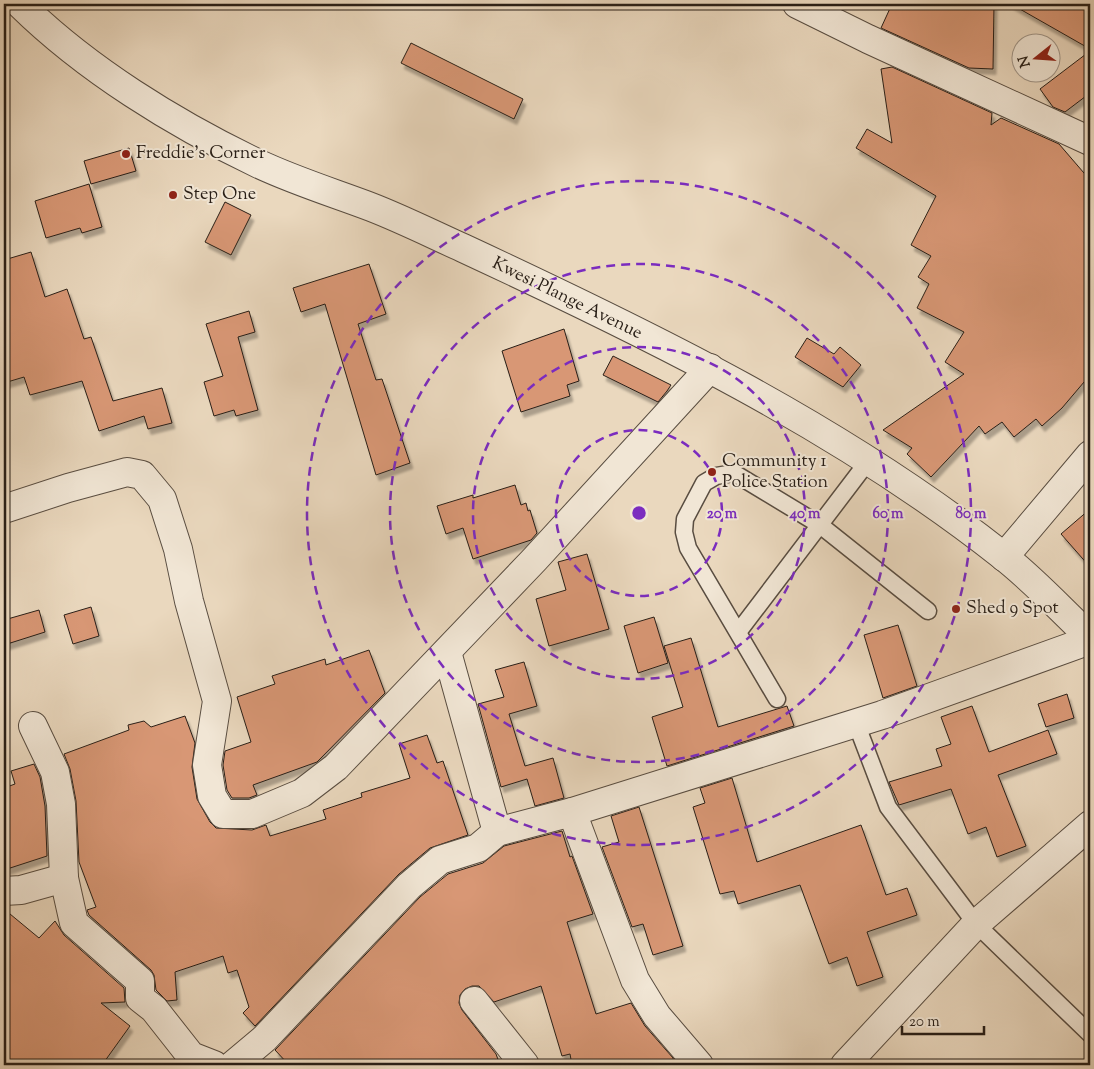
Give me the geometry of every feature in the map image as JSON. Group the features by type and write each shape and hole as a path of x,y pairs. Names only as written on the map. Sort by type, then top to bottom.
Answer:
{"street":[{"name":"Kwesi Plange Avenue","path":"20,4 38,22 119,84 162,112 260,165 394,217 710,368 869,460 1004,557 1090,638"},
{"path":"797,4 868,39 1090,141"},
{"path":"4,509 68,488 127,472 142,475 162,499 178,549 189,602 217,701 207,765 212,796 223,814 252,814 302,793 336,767 447,652 710,368"},
{"path":"1004,557 1090,455"},
{"path":"233,1065 264,1039 409,886 440,860 478,848 497,832 572,812 856,723 1090,638"},
{"path":"447,652 497,832"},
{"path":"32,726 54,772 61,804 64,878 74,923 140,981 140,998 154,1009 192,1056 214,1065"},
{"path":"572,812 635,980 657,1016 699,1065"},
{"path":"845,1065 976,924 1090,825"},
{"path":"4,892 20,890 64,878"},
{"path":"474,1001 525,1065"}],"lane":[{"path":"739,631 869,460"},
{"path":"777,699 739,631 688,548 684,532 686,519 704,483 716,476 734,473 820,525 928,611"},
{"path":"856,723 888,807 976,924 1090,1034"}],"building":[{"path":"892,4 994,4 993,69 969,68 881,28"},
{"path":"1011,4 1090,4 1090,49"},
{"path":"411,43 523,99 514,119 401,63"},
{"path":"1090,51 1090,93 1065,112 1053,107 1040,89 1049,82 1062,82 1062,72"},
{"path":"892,67 992,113 991,125 1001,118 1059,144 1090,180 1090,375 1062,408 1042,426 1036,419 1014,437 1002,422 985,434 979,426 931,477 907,454 912,448 883,430 964,374 945,362 964,332 917,308 929,284 918,277 931,256 911,245 936,196 856,148 867,129 892,143 881,69"},
{"path":"129,148 136,171 91,184 84,161"},
{"path":"89,184 102,227 82,233 80,228 46,238 35,201"},
{"path":"225,202 251,215 231,255 205,242"},
{"path":"31,252 45,297 67,289 84,339 91,337 113,401 162,388 172,423 148,429 144,416 99,431 82,381 30,395 24,377 4,383 4,260"},
{"path":"369,264 386,314 358,324 376,380 382,379 410,463 376,475 325,304 301,312 293,288"},
{"path":"249,311 255,332 238,337 258,410 236,416 234,410 214,416 204,382 223,376 206,324"},
{"path":"564,329 579,381 567,385 570,396 521,412 502,351"},
{"path":"807,338 834,354 840,347 861,365 843,387 795,357"},
{"path":"613,356 671,385 658,402 603,375"},
{"path":"515,485 521,505 526,503 528,511 530,510 537,533 531,540 473,559 463,528 446,534 437,506 473,495 473,498"},
{"path":"1090,509 1090,567 1061,534"},
{"path":"587,554 609,629 549,646 536,599 566,590 558,562"},
{"path":"91,607 99,636 73,644 64,615"},
{"path":"39,610 45,632 4,645 4,620"},
{"path":"654,617 668,663 638,673 624,626"},
{"path":"898,625 917,686 883,698 864,635"},
{"path":"691,638 718,727 787,706 794,726 667,766 652,717 683,707 664,646"},
{"path":"369,650 385,693 317,762 253,785 257,795 249,798 232,798 227,790 223,765 225,751 251,742 237,697 275,684 272,676 325,659 326,665"},
{"path":"524,662 537,706 509,714 525,766 553,758 564,798 535,806 527,779 501,787 478,704 504,697 495,670"},
{"path":"1067,694 1074,718 1046,727 1038,704"},
{"path":"972,706 989,752 1048,730 1057,754 998,775 1026,846 997,857 986,827 968,834 951,789 899,805 889,782 942,766 936,749 951,744 941,717"},
{"path":"185,716 195,743 192,767 197,799 210,822 216,828 252,830 266,825 270,836 326,819 323,810 362,797 361,793 410,778 399,744 427,735 437,763 443,761 468,835 430,848 399,874 255,1026 243,1013 249,1007 237,970 228,973 223,956 175,972 177,1000 167,1001 156,990 154,975 151,970 89,915 87,910 96,907 79,862 76,801 70,769 64,754 129,730 128,725 144,721 151,727"},
{"path":"34,764 40,777 45,806 47,856 4,870 4,788 15,784 11,771"},
{"path":"732,778 757,862 861,825 886,895 907,888 917,915 867,932 883,977 857,986 847,957 829,964 800,885 738,904 734,891 720,894 693,807 705,803 700,788"},
{"path":"639,807 683,946 653,955 643,924 632,927 602,847 619,842 611,816"},
{"path":"562,831 570,857 572,856 593,914 567,922 596,1014 631,1003 645,1026 673,1058 675,1065 572,1065 570,1054 562,1056 541,986 494,1002 479,986 465,989 460,995 459,1003 462,1010 496,1054 500,1065 289,1065 275,1050 420,897 448,874 483,863 504,846"},
{"path":"4,909 39,938 55,921 64,935 124,988 125,1002 101,1003 130,1026 102,1065 4,1065"}],"place":[{"name":"Freddie's Corner","path":"126,154"},
{"name":"Step One","path":"173,195"},
{"name":"Community 1 Police Station","path":"712,472"},
{"name":"Shed 9 Spot","path":"956,609"}]}
